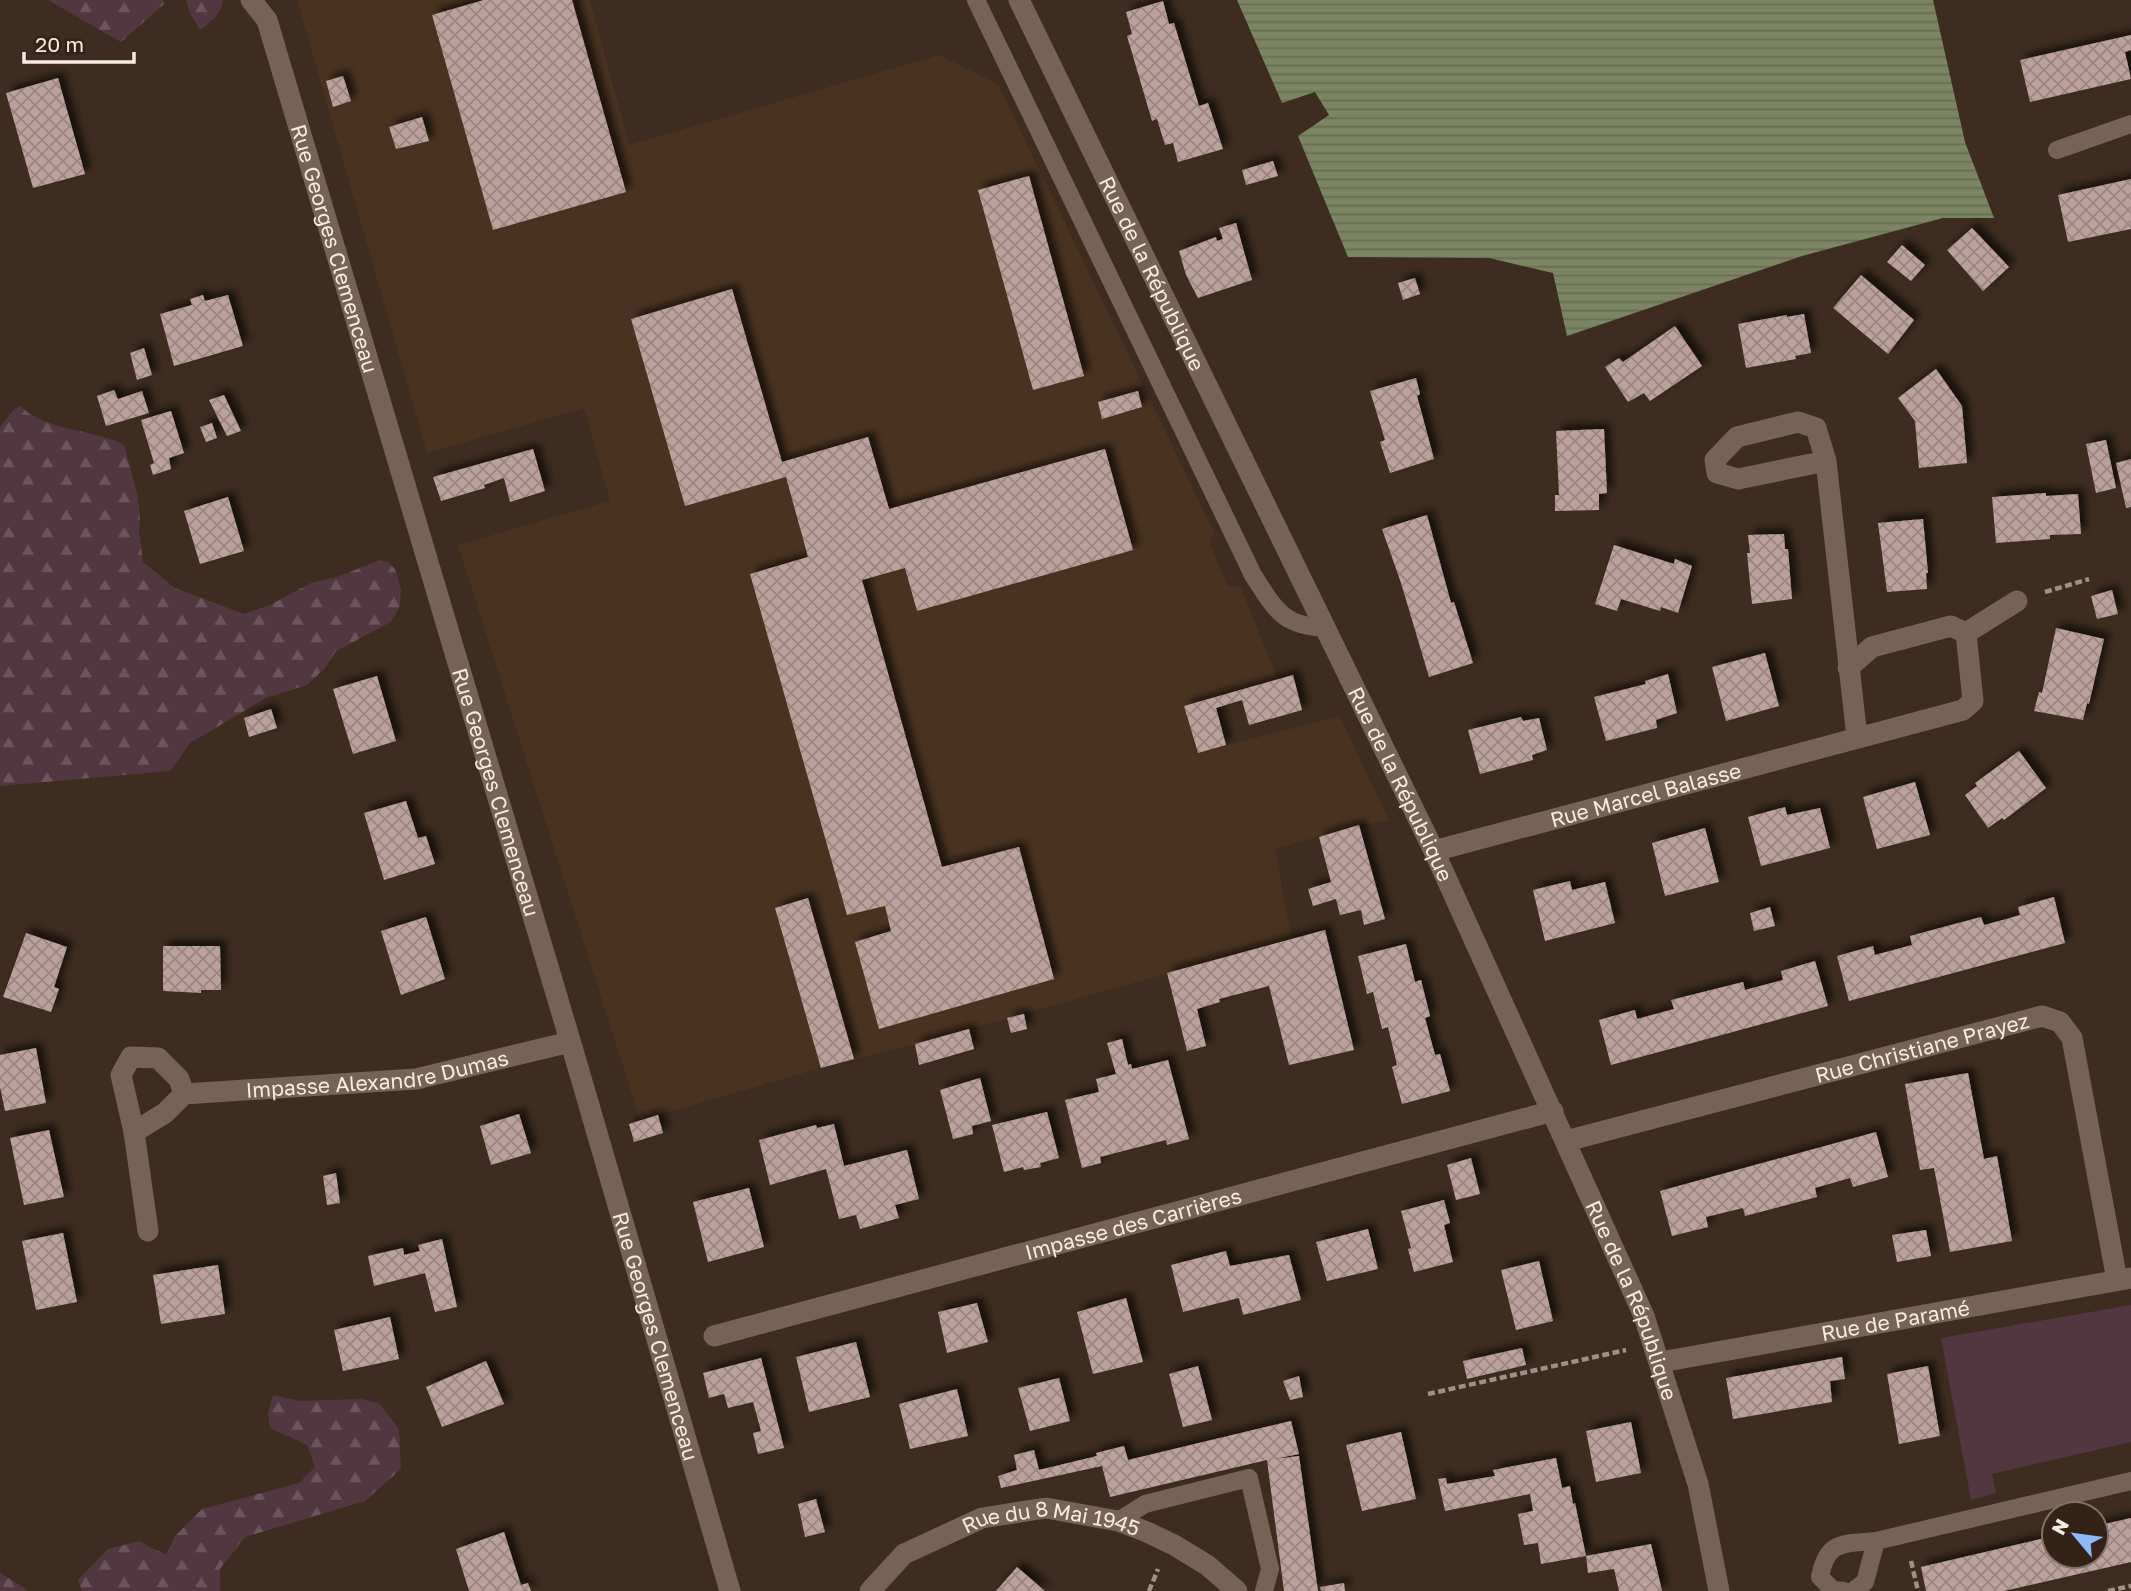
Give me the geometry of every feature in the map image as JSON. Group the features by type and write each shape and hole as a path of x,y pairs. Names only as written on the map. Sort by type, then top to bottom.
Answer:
{"street":[{"name":"Rue Georges Clemenceau","path":"251,0 267,20 730,1591"},
{"name":"Rue de la République","path":"1019,0 1434,851 1566,1141 1658,1353 1698,1484 1719,1591"},
{"path":"1826,461 1738,479 1717,473 1715,460 1737,437 1798,422 1816,428 1826,461 1857,737"},
{"path":"1848,668 1872,647 1951,626 1966,633 2017,601"},
{"name":"Rue Marcel Balasse","path":"1434,851 1963,710 1973,701 1966,633"},
{"name":"Rue Christiane Prayez","path":"1566,1141 2042,1016 2060,1022 2072,1038 2124,1279"},
{"name":"Impasse Alexandre Dumas","path":"184,1094 416,1079 570,1042"},
{"path":"134,1132 165,1113 184,1094 179,1079 158,1058 131,1057 121,1075 134,1132 148,1231"},
{"name":"Impasse des Carrières","path":"714,1336 1552,1111"},
{"name":"Rue de Paramé","path":"1658,1353 2124,1279"},
{"name":"Rue du 8 Mai 1945","path":"870,1591 904,1554 982,1518 1046,1508 1118,1521 1174,1545 1207,1565 1237,1591"}],"lane":[{"path":"976,0 1253,575 1277,612 1305,627 1326,628"},
{"path":"2057,150 2131,124"},
{"path":"1118,1521 1145,1504 1249,1478 1270,1569 1264,1591"},
{"path":"1844,1591 1833,1590 1820,1577 1824,1558 1840,1544 1876,1541 2131,1481"},
{"path":"1853,1591 1865,1582 1876,1541"}],"path":[{"path":"2017,601 2089,579"},
{"path":"1428,1394 1658,1353"},
{"path":"2108,1591 2131,1586"}],"shaded area":[{"path":"297,0 590,0 629,145 939,55 998,84 1214,532 1210,544 1227,585 1241,588 1278,679 1184,706 1197,753 1340,716 1389,821 1359,825 1275,849 1292,939 640,1120 458,545 610,501 584,408 427,453"},
{"path":"1237,0 1933,0 1965,142 1994,218 1943,218 1802,256 1567,336 1553,273 1489,258 1348,257 1298,136 1329,115 1315,92 1282,103"}],"green space":[{"path":"48,0 163,0 164,4 121,42"},
{"path":"186,0 223,0 218,14 200,30"},
{"path":"20,406 43,421 98,435 124,445 138,497 143,562 175,588 244,614 270,605 311,583 337,577 380,560 388,562 395,569 401,589 400,606 391,622 336,651 325,668 307,685 266,698 190,743 170,771 0,786 0,427 14,409"},
{"path":"2131,1305 2131,1442 1992,1474 1996,1493 1971,1500 1941,1338"},
{"path":"273,1395 300,1401 361,1399 379,1403 399,1429 401,1469 365,1501 245,1537 220,1569 220,1591 82,1591 78,1580 108,1549 139,1541 166,1555 175,1536 202,1509 299,1483 315,1467 307,1445 270,1428 268,1413"},
{"path":"0,1573 26,1589 27,1591 0,1591"}],"building":[{"path":"484,0 572,0 626,192 493,230 432,15"},
{"path":"1163,1 1169,24 1174,23 1199,106 1208,103 1223,149 1178,162 1173,143 1165,145 1157,119 1152,121 1127,36 1132,34 1126,12"},
{"path":"2131,35 2131,50 2125,52 2131,79 2030,102 2020,60"},
{"path":"343,76 351,101 333,107 326,81"},
{"path":"58,78 85,174 33,188 6,93"},
{"path":"422,117 429,141 396,149 389,127"},
{"path":"1273,161 1278,176 1246,185 1242,170"},
{"path":"1029,176 1084,376 1033,390 978,190"},
{"path":"2131,179 2131,229 2068,242 2058,195"},
{"path":"1236,223 1252,280 1198,298 1186,275 1179,251 1216,237 1217,241 1223,239 1219,228"},
{"path":"1972,228 2009,267 1983,291 1947,250"},
{"path":"1902,245 1925,265 1911,281 1887,262"},
{"path":"1861,275 1914,320 1888,354 1833,308"},
{"path":"1415,278 1420,294 1403,300 1398,283"},
{"path":"732,289 782,462 868,437 889,509 1105,449 1133,550 917,611 905,568 862,580 942,867 1019,847 1054,979 879,1029 855,942 891,931 885,906 847,915 750,574 808,557 786,477 685,506 631,319"},
{"path":"203,295 205,301 228,295 243,346 174,366 160,314 192,305 190,299"},
{"path":"1804,314 1811,353 1795,356 1796,359 1746,368 1738,324"},
{"path":"1675,326 1702,366 1650,401 1644,393 1628,402 1605,367 1619,358 1623,362"},
{"path":"144,348 152,375 137,380 130,353"},
{"path":"1936,369 1962,406 1967,463 1919,468 1915,421 1898,398"},
{"path":"1416,378 1420,394 1417,396 1434,459 1390,473 1380,442 1385,440 1370,391"},
{"path":"114,390 118,399 142,391 149,413 106,426 97,396"},
{"path":"1138,391 1142,407 1102,419 1098,402"},
{"path":"224,395 241,431 227,436 209,400"},
{"path":"171,411 184,453 169,458 171,469 153,475 150,465 154,463 141,420"},
{"path":"212,423 217,438 206,442 200,427"},
{"path":"1604,429 1607,493 1599,494 1599,510 1555,511 1555,495 1559,495 1556,431"},
{"path":"2106,440 2116,488 2096,493 2086,444"},
{"path":"533,449 545,491 510,502 504,478 484,485 485,488 441,501 433,477"},
{"path":"2131,459 2131,507 2126,508 2116,463"},
{"path":"2046,493 2046,496 2078,494 2081,534 2050,535 2050,539 1996,543 1992,497"},
{"path":"228,497 244,551 200,564 184,511"},
{"path":"1427,515 1451,603 1454,602 1473,663 1429,677 1382,529"},
{"path":"1923,519 1927,589 1887,592 1878,523"},
{"path":"1784,534 1785,549 1788,549 1792,599 1752,604 1748,535"},
{"path":"1614,545 1674,564 1675,559 1692,566 1678,613 1661,607 1660,611 1621,599 1617,611 1595,604"},
{"path":"2112,590 2118,614 2097,619 2091,596"},
{"path":"2056,628 2104,639 2083,720 2034,711 2039,692 2042,693"},
{"path":"1765,653 1779,706 1726,721 1712,667"},
{"path":"1668,674 1677,713 1656,720 1657,728 1606,741 1594,697 1646,684 1645,681"},
{"path":"1293,675 1302,710 1249,725 1242,700 1216,708 1226,745 1198,753 1184,706"},
{"path":"377,676 396,741 353,754 333,689"},
{"path":"271,709 277,728 249,737 244,718"},
{"path":"1521,717 1523,721 1539,718 1547,750 1532,755 1533,760 1480,774 1468,730"},
{"path":"2019,751 2046,788 2004,820 2002,818 1988,828 1965,795 1977,786 1975,783"},
{"path":"1915,782 1930,835 1877,849 1863,797"},
{"path":"406,801 418,838 426,836 435,864 384,880 364,813"},
{"path":"1785,807 1787,815 1820,808 1830,848 1761,866 1748,817"},
{"path":"1359,825 1385,919 1364,925 1361,910 1340,915 1336,899 1313,906 1308,889 1331,882 1319,837"},
{"path":"1705,828 1719,882 1665,896 1652,843"},
{"path":"1570,881 1572,890 1605,882 1615,923 1545,941 1533,890"},
{"path":"2054,897 2065,943 1849,1001 1837,956 1873,946 1875,955 1912,945 1910,936 1981,917 1984,925 2003,920 2020,915 2018,907"},
{"path":"808,898 854,1059 821,1068 775,908"},
{"path":"1770,907 1775,926 1754,931 1750,913"},
{"path":"426,917 445,979 401,995 381,931"},
{"path":"1325,930 1354,1050 1289,1065 1269,986 1219,999 1220,1002 1197,1009 1206,1046 1187,1051 1167,973"},
{"path":"26,933 67,947 54,987 59,989 51,1012 3,997"},
{"path":"1406,944 1415,982 1421,980 1430,1016 1425,1018 1435,1055 1440,1054 1450,1091 1402,1104 1392,1067 1397,1065 1388,1027 1382,1029 1373,992 1367,994 1358,956"},
{"path":"163,946 220,946 221,990 201,990 201,993 163,991"},
{"path":"1815,961 1828,1006 1611,1065 1599,1020 1635,1010 1637,1019 1674,1009 1671,1000 1743,982 1745,990 1783,980 1781,971"},
{"path":"1024,1014 1027,1029 1011,1033 1007,1018"},
{"path":"969,1029 974,1049 919,1065 915,1044"},
{"path":"1122,1039 1128,1065 1131,1064 1132,1069 1168,1060 1189,1139 1167,1145 1166,1140 1100,1157 1101,1163 1082,1168 1065,1100 1099,1092 1096,1079 1116,1074 1107,1043"},
{"path":"36,1048 46,1103 5,1111 0,1087 0,1055"},
{"path":"1968,1073 1984,1159 1997,1156 2012,1241 1950,1252 1934,1168 1920,1170 1905,1084"},
{"path":"980,1078 991,1121 972,1126 973,1134 953,1139 940,1090"},
{"path":"1047,1112 1059,1158 1040,1163 1041,1167 1024,1170 1023,1167 1004,1172 992,1125"},
{"path":"519,1114 531,1153 491,1165 480,1126"},
{"path":"658,1115 663,1133 634,1142 629,1124"},
{"path":"834,1124 844,1166 907,1150 919,1199 895,1205 899,1218 860,1229 856,1215 839,1219 826,1169 770,1185 759,1140 816,1125 817,1128"},
{"path":"49,1130 64,1197 24,1205 10,1138"},
{"path":"1876,1132 1888,1177 1853,1187 1850,1178 1815,1188 1817,1197 1745,1216 1743,1208 1706,1217 1708,1227 1672,1236 1660,1191"},
{"path":"1471,1158 1480,1194 1456,1200 1447,1165"},
{"path":"336,1173 340,1203 327,1205 323,1176"},
{"path":"749,1188 764,1247 708,1262 693,1202"},
{"path":"1444,1200 1450,1223 1444,1225 1453,1262 1414,1272 1401,1211"},
{"path":"1368,1229 1378,1269 1327,1281 1316,1242"},
{"path":"1926,1230 1931,1256 1897,1262 1892,1235"},
{"path":"63,1233 77,1302 36,1310 22,1241"},
{"path":"442,1239 457,1307 435,1312 425,1273 374,1286 368,1256 403,1248 404,1255 420,1251 418,1245"},
{"path":"1226,1251 1230,1266 1289,1255 1301,1300 1243,1315 1239,1298 1183,1312 1171,1265"},
{"path":"1539,1261 1553,1321 1516,1330 1501,1270"},
{"path":"218,1265 225,1314 161,1324 153,1275"},
{"path":"1126,1298 1143,1362 1093,1374 1077,1312"},
{"path":"977,1303 988,1342 947,1353 938,1312"},
{"path":"390,1317 399,1359 343,1371 334,1330"},
{"path":"856,1342 870,1397 809,1412 796,1357"},
{"path":"1522,1348 1526,1365 1467,1379 1463,1361"},
{"path":"1842,1357 1845,1379 1830,1381 1832,1402 1733,1419 1726,1378"},
{"path":"761,1358 784,1448 758,1454 753,1433 761,1431 753,1402 728,1408 724,1394 709,1398 703,1373"},
{"path":"486,1361 504,1404 442,1427 426,1387"},
{"path":"1198,1366 1212,1420 1183,1427 1169,1374"},
{"path":"1928,1366 1940,1436 1899,1444 1887,1374"},
{"path":"1299,1376 1303,1397 1290,1400 1283,1381"},
{"path":"1059,1378 1070,1421 1030,1431 1018,1388"},
{"path":"957,1389 968,1436 910,1449 899,1404"},
{"path":"1291,1421 1299,1454 1274,1459 1299,1456 1318,1591 1284,1591 1267,1460 1110,1497 1102,1466 1001,1488 998,1476 1017,1470 1014,1455 1034,1450 1039,1470 1097,1456 1096,1453 1124,1446 1128,1460"},
{"path":"1631,1422 1641,1473 1596,1482 1586,1431"},
{"path":"1401,1432 1416,1499 1362,1511 1346,1445"},
{"path":"1556,1458 1562,1488 1570,1486 1586,1556 1541,1564 1538,1543 1524,1545 1518,1514 1533,1511 1530,1494 1445,1511 1438,1479 1446,1478 1447,1484 1495,1476 1493,1470"},
{"path":"816,1499 825,1532 805,1537 798,1504"},
{"path":"2131,1518 2131,1562 2110,1567 2110,1523"},
{"path":"504,1532 521,1585 528,1583 531,1591 469,1591 456,1549"},
{"path":"2040,1539 2040,1570 2096,1570 2004,1591 1926,1591 1921,1567"},
{"path":"1651,1544 1662,1591 1619,1591 1614,1569 1588,1573 1586,1556"},
{"path":"1017,1567 1045,1591 996,1591"},
{"path":"1344,1583 1345,1591 1321,1591 1320,1587"}]}
